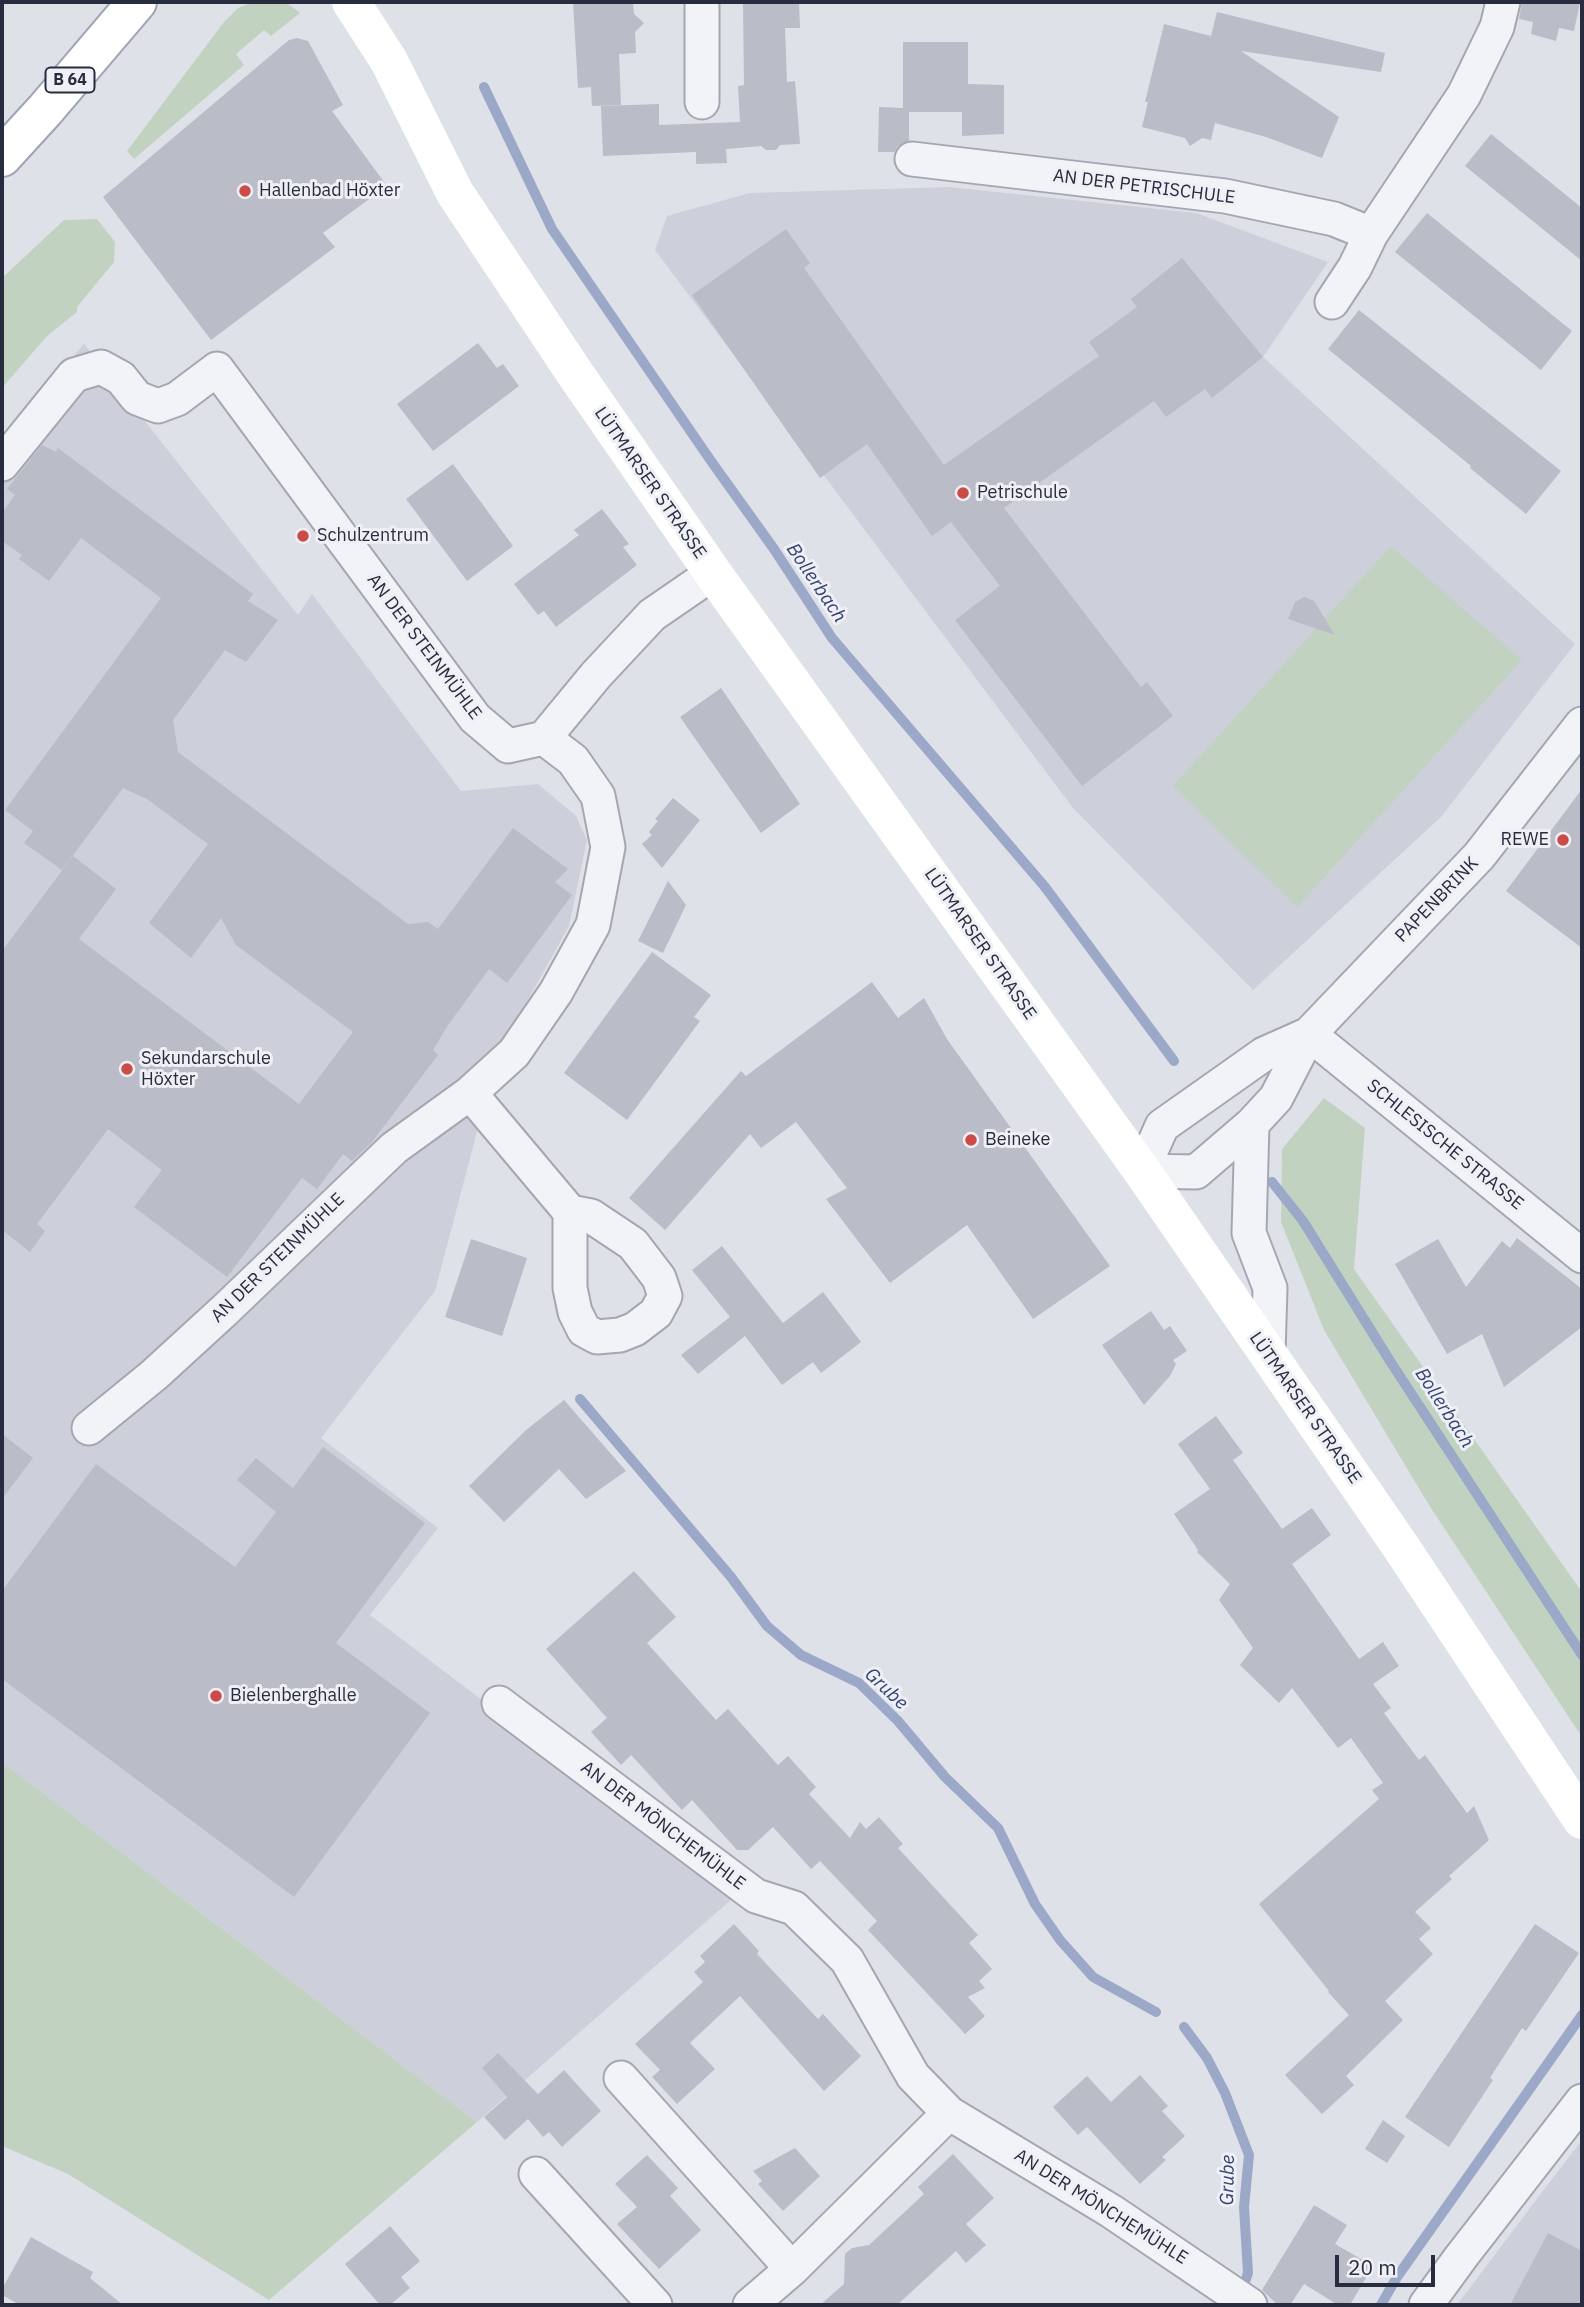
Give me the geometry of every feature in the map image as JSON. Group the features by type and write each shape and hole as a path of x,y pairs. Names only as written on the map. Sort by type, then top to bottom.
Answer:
{"main road":[{"name":"B 64","path":"2,157 136,2"},
{"name":"LÜTMARSER STRASSE","path":"351,2 389,61 455,192 574,372 713,573 1142,1171 1401,1547 1582,1820"},
{"name":"LÜTMARSER STRASSE","path":"373,2 389,61"}],"street":[{"path":"702,2 702,102"},
{"path":"1332,302 1355,267 1371,234 1464,95 1497,27 1503,2"},
{"name":"AN DER PETRISCHULE","path":"912,159 1225,196 1334,219 1371,234"},
{"name":"AN DER STEINMÜHLE","path":"2,464 75,375 101,367 121,378 137,397 158,406 177,399 217,369 475,718 508,746 544,738 573,760 598,796 608,847 593,925 556,992 514,1053 470,1093 394,1148 154,1375 89,1428"},
{"path":"544,738 596,674 652,615 713,573"},
{"name":"PAPENBRINK","path":"1309,1034 1264,1054 1162,1126 1142,1171 1196,1172 1252,1124 1276,1098 1309,1034 1479,856 1582,724"},
{"name":"SCHLESISCHE STRASSE","path":"1309,1034 1582,1256"},
{"path":"470,1093 570,1212"},
{"path":"1252,1124 1249,1233 1270,1288 1268,1354"},
{"name":"AN DER MÖNCHEMÜHLE","path":"499,1703 756,1896 794,1908 847,1959 914,2076 949,2113 1111,2211 1250,2305"},
{"path":"621,2078 792,2269"},
{"path":"1426,2305 1582,2101"},
{"path":"750,2305 792,2269 949,2113"},
{"path":"536,2174 654,2305"}],"shaded area":[{"path":"949,187 1196,213 1328,262 1263,357 1575,644 1441,817 1253,990 1073,808 655,250 667,216 750,193"},
{"name":"Schulzentrum","path":"84,344 298,615 312,594 461,791 538,784 576,816 587,840 569,926 503,1045 492,1075 435,1291 321,1438 438,1528 370,1615 661,1836 740,1892 477,2122 2,1762 2,438"},
{"path":"1582,2140 1582,2305 1457,2305 1542,2192"}],"green space":[{"path":"253,2 287,3 300,13 271,36 264,30 236,54 244,65 134,159 127,151 224,22 238,8"},
{"path":"97,219 115,242 114,262 77,307 77,312 47,336 2,388 2,278 64,220"},
{"path":"1391,546 1522,660 1297,907 1173,786"},
{"path":"1324,1098 1365,1128 1354,1269 1582,1592 1582,1737 1429,1505 1324,1330 1281,1222 1282,1149"},
{"path":"2,1762 477,2122 269,2300 68,2174 2,2146"}],"building":[{"path":"573,2 633,2 634,14 644,23 635,32 636,53 619,54 621,105 592,106 591,87 578,88"},
{"path":"743,2 799,2 800,28 785,28 787,82 795,81 800,144 780,145 776,150 766,150 761,146 726,149 727,163 696,164 696,152 603,156 601,106 659,104 659,125 740,122 738,86 744,85"},
{"path":"1522,2 1580,2 1574,31 1559,28 1556,41 1531,34 1533,22 1519,19"},
{"path":"1217,12 1385,53 1381,72 1241,51 1339,117 1322,158 1266,137 1215,123 1211,140 1202,138 1190,146 1185,138 1142,127 1148,102 1145,102 1164,24 1211,36"},
{"name":"Hallenbad Höxter","path":"297,38 308,41 343,105 332,111 387,186 323,233 335,247 211,340 103,197 289,40"},
{"path":"903,42 968,42 968,84 1004,85 1004,134 962,136 962,112 909,112 909,141 897,147 895,152 878,152 879,107 903,108"},
{"path":"1491,134 1582,208 1582,261 1465,166"},
{"path":"1427,213 1572,331 1541,370 1395,252"},
{"name":"Petrischule","path":"786,229 810,263 804,268 944,465 1099,356 1089,342 1137,307 1131,299 1182,258 1263,357 1212,398 1205,389 1166,417 1154,401 1004,508 1141,687 1147,682 1173,716 1082,786 955,620 1000,586 951,522 932,536 867,444 820,478 692,295"},
{"path":"1359,310 1561,471 1526,514 1328,349"},
{"path":"478,343 497,368 503,364 519,386 433,451 397,404"},
{"path":"42,445 56,452 58,448 253,594 248,601 278,620 246,662 225,650 173,720 178,752 408,924 428,922 438,929 513,828 568,869 555,882 572,895 507,983 489,969 433,1050 438,1055 372,1142 352,1161 343,1154 317,1189 302,1178 227,1277 134,1207 162,1170 108,1129 37,1224 45,1231 30,1252 2,1230 2,951 73,856 116,889 79,939 299,1104 353,1032 236,945 221,918 191,958 149,923 208,844 147,799 123,788 62,870 24,843 33,831 5,810 161,598 81,538 49,581 19,559 22,555 2,541 2,513 15,495 7,489"},
{"path":"453,464 513,546 467,581 406,499"},
{"path":"602,509 629,544 623,547 637,565 556,627 544,611 538,615 514,584 579,535 574,530"},
{"path":"1304,597 1314,601 1335,635 1288,619 1295,602"},
{"path":"721,688 800,804 761,833 680,717"},
{"name":"REWE","path":"1582,789 1582,948 1506,891"},
{"path":"673,798 700,820 662,868 642,844 652,835 649,832 658,821 655,819"},
{"path":"668,881 686,905 663,953 638,941"},
{"path":"652,952 711,995 694,1017 700,1021 627,1120 564,1073"},
{"path":"872,982 898,1018 924,998 947,1039 1110,1266 1033,1319 967,1225 890,1283 826,1199 847,1188 796,1122 761,1148 750,1134 665,1230 629,1198 741,1071 746,1076"},
{"path":"1517,1238 1582,1289 1582,1327 1504,1387 1482,1334 1447,1354 1395,1264 1438,1239 1466,1287 1502,1241 1510,1248"},
{"path":"471,1239 527,1258 502,1336 445,1317"},
{"path":"722,1246 783,1323 823,1292 861,1342 821,1373 813,1362 782,1385 745,1336 698,1374 681,1355 730,1317 692,1270"},
{"path":"1151,1311 1164,1330 1170,1326 1187,1351 1173,1360 1176,1364 1170,1376 1144,1405 1102,1345"},
{"path":"564,1400 626,1471 586,1499 559,1469 504,1522 469,1486 526,1430"},
{"path":"1216,1416 1243,1453 1233,1460 1282,1529 1312,1508 1331,1535 1292,1564 1359,1659 1383,1642 1399,1666 1373,1684 1391,1708 1384,1713 1419,1760 1425,1755 1467,1813 1474,1806 1489,1840 1449,1876 1452,1879 1415,1912 1431,1928 1419,1939 1433,1954 1385,2001 1403,2020 1346,2076 1354,2085 1322,2114 1285,2075 1349,2015 1259,1904 1379,1799 1372,1790 1383,1783 1351,1738 1338,1748 1292,1688 1279,1703 1240,1665 1253,1648 1219,1600 1230,1584 1197,1552 1174,1514 1210,1489 1178,1444"},
{"path":"2,1434 33,1458 2,1499"},
{"name":"Bielenberghalle","path":"323,1447 425,1523 336,1643 430,1713 294,1897 2,1679 2,1591 96,1464 235,1567 276,1512 237,1480 256,1458 293,1488"},
{"path":"634,1571 676,1617 647,1643 716,1720 728,1709 778,1765 788,1756 816,1787 809,1794 850,1838 860,1822 866,1829 879,1817 903,1844 898,1848 978,1935 969,1943 992,1969 979,1981 985,1988 968,1997 985,2016 965,2034 868,1930 877,1921 820,1861 811,1869 773,1827 748,1850 737,1850 692,1800 682,1810 631,1755 621,1765 591,1732 607,1718 546,1649"},
{"path":"734,1924 759,1951 757,1954 818,2019 823,2014 861,2056 824,2091 740,1996 690,2043 715,2069 677,2104 652,2077 660,2070 635,2044 703,1982 694,1972 705,1962 700,1956"},
{"path":"1535,1924 1579,1953 1526,2031 1522,2028 1490,2078 1493,2080 1449,2147 1405,2117"},
{"path":"498,2053 538,2094 564,2070 601,2111 562,2147 549,2132 543,2137 528,2119 505,2140 484,2117 507,2097 482,2068"},
{"path":"1140,2075 1168,2106 1162,2111 1185,2136 1162,2157 1166,2160 1140,2184 1087,2127 1078,2135 1053,2107 1087,2076 1111,2102"},
{"path":"1383,2120 1405,2136 1387,2163 1365,2149"},
{"path":"795,2148 820,2176 783,2211 758,2184 762,2181 753,2171"},
{"path":"953,2154 994,2198 966,2224 986,2245 966,2263 956,2251 897,2305 820,2305 844,2284 845,2254 852,2248 869,2245 924,2194 918,2187"},
{"path":"647,2155 678,2188 670,2196 701,2230 659,2269 617,2224 637,2207 615,2184"},
{"path":"1314,2205 1347,2225 1335,2244 1373,2266 1350,2305 1338,2305 1304,2284 1290,2305 1278,2305 1262,2290"},
{"path":"390,2226 420,2261 401,2277 410,2288 390,2305 380,2305 345,2264"},
{"path":"1548,2233 1582,2251 1582,2305 1510,2305"},
{"path":"31,2237 93,2272 90,2278 123,2305 20,2305 2,2295 2,2289"}],"waterway":[{"name":"Bollerbach","path":"484,87 552,229 774,549 832,638 1045,887 1174,1061"},
{"name":"Bollerbach","path":"1272,1182 1303,1221 1390,1361 1582,1655"},
{"name":"Grube","path":"580,1399 731,1577 767,1626 801,1655 859,1683 898,1721 945,1777 998,1828 1035,1904 1060,1940 1093,1977 1156,2012"},
{"path":"1381,2305 1397,2277 1582,2015"},
{"name":"Grube","path":"1184,2027 1207,2058 1225,2093 1249,2155 1244,2207 1248,2273 1242,2291"}],"place":[{"name":"Hallenbad Höxter","path":"245,191"},
{"name":"Petrischule","path":"963,493"},
{"name":"Schulzentrum","path":"303,536"},
{"name":"REWE","path":"1563,840"},
{"name":"Sekundarschule Höxter","path":"127,1069"},
{"name":"Beineke","path":"971,1140"},
{"name":"Bielenberghalle","path":"216,1696"}]}
